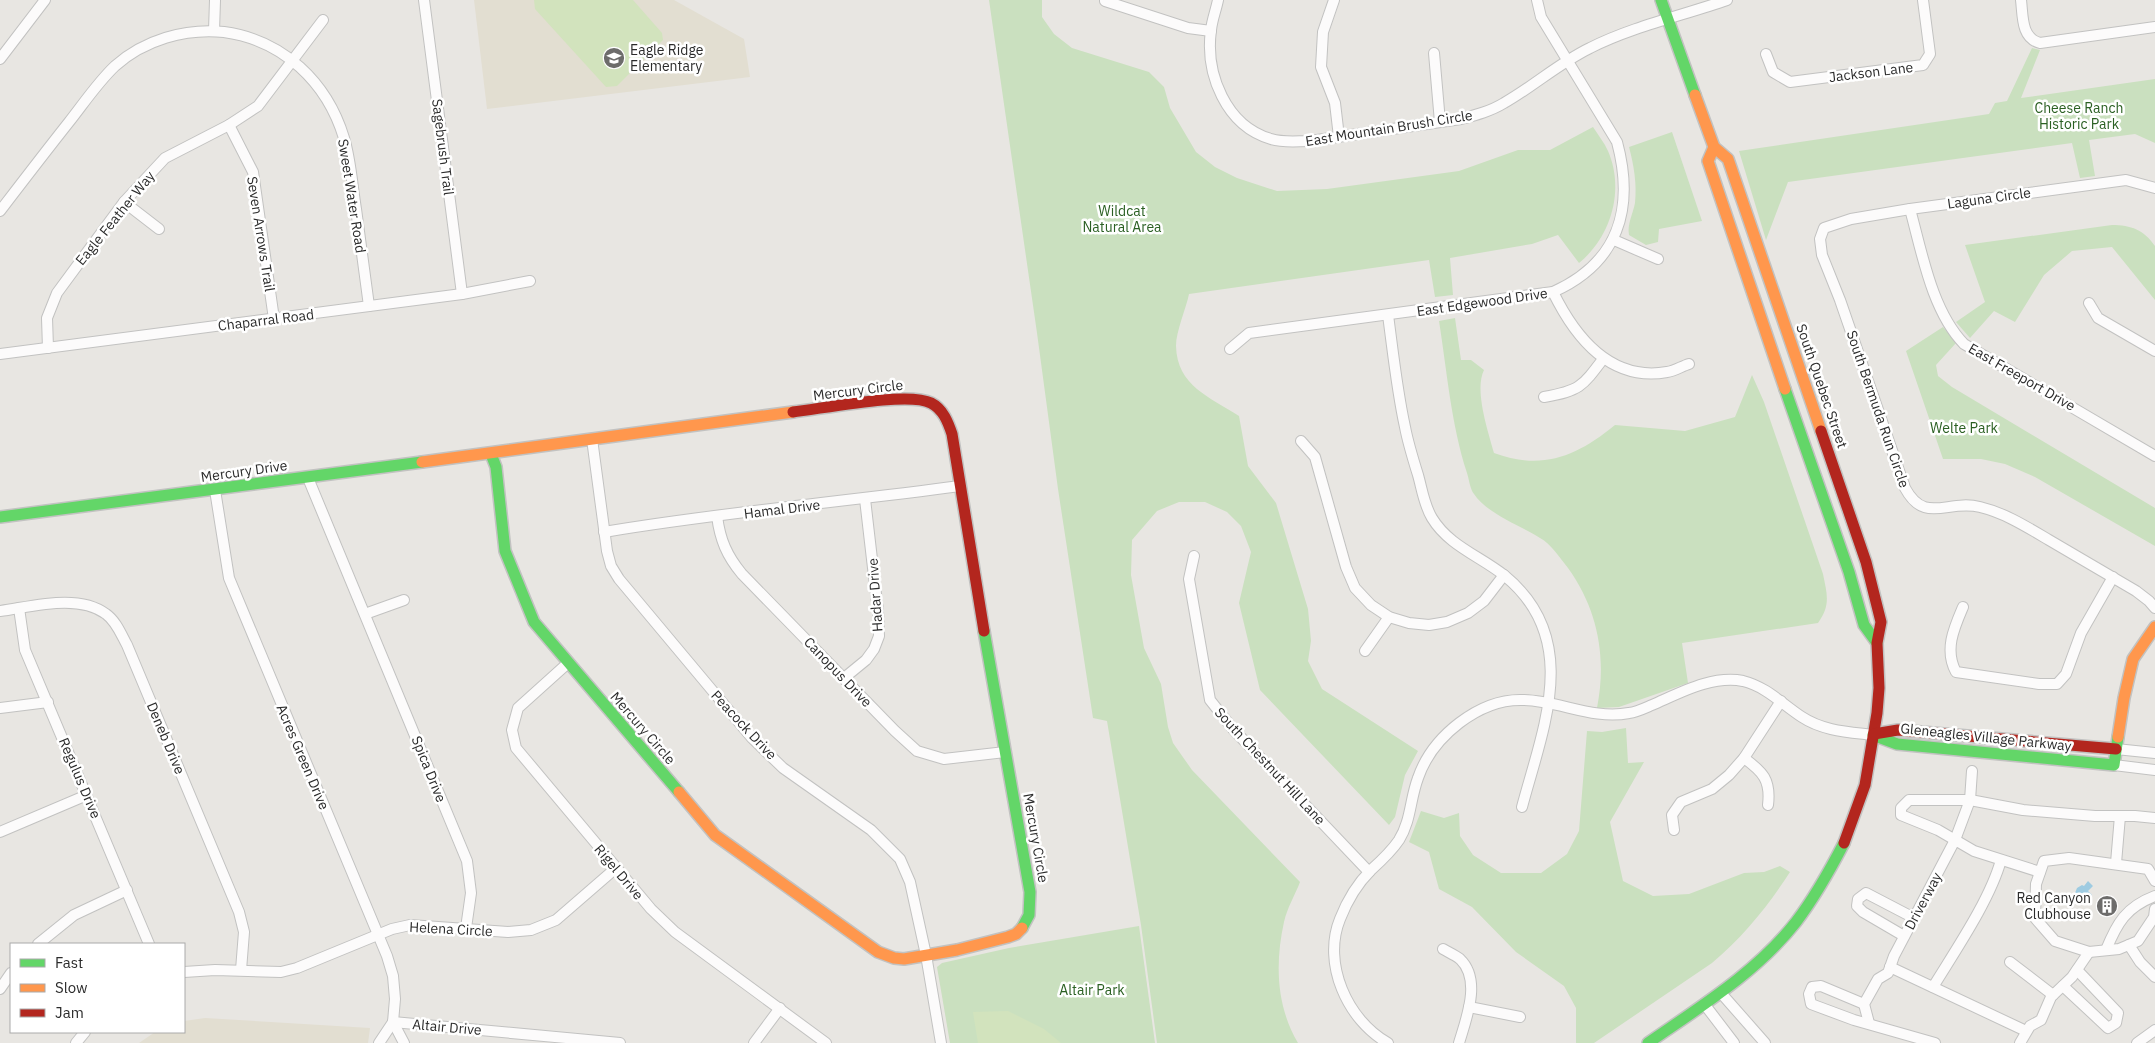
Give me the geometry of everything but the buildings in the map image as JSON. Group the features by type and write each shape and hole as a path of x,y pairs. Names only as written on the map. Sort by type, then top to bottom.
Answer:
{"street":[{"path":"0,59 45,0"},
{"path":"214,31 216,0"},
{"name":"Sagebrush Trail","path":"424,0 462,294"},
{"name":"East Mountain Brush Circle","path":"1218,0 1211,31 1211,61 1216,82 1227,107 1238,121 1271,139 1290,142 1339,137 1440,122 1485,112 1504,104 1567,60 1593,46 1727,0"},
{"path":"1334,0 1323,32 1321,58 1323,75 1336,102 1339,137"},
{"path":"1537,0 1542,17 1567,60"},
{"name":"South Quebec Street","path":"1648,1043 1706,1005 1757,964 1783,937 1828,875 1845,843 1860,802 1868,768 1879,688 1877,643 1881,622 1866,562 1728,159 1714,147 1661,0"},
{"name":"Jackson Lane","path":"1766,54 1773,72 1790,82 1923,65 1930,54 1923,0"},
{"path":"2021,0 2025,31 2030,38 2040,43 2155,27"},
{"path":"1105,1 1188,28 1211,31"},
{"name":"Eagle Feather Way","path":"48,348 47,318 57,292 124,202 164,158 230,125 258,106 323,20"},
{"name":"Sweet Water Road","path":"0,211 94,89 116,66 143,47 160,40 192,32 214,31 238,34 254,40 292,60 315,81 332,107 348,152 369,306"},
{"path":"1434,53 1440,122"},
{"name":"East Edgewood Drive","path":"1230,349 1249,333 1553,292 1583,274 1601,258 1614,240 1624,202 1622,162 1617,142 1567,60"},
{"name":"Seven Arrows Trail","path":"230,125 252,172 274,319"},
{"name":"South Quebec Street","path":"1714,147 1708,161 1849,572 1864,626 1877,643"},
{"name":"Laguna Circle","path":"1824,228 1851,219 1910,209 2126,180 2155,188"},
{"path":"124,202 159,229"},
{"name":"East Freeport Drive","path":"1910,209 1926,267 1945,321 1958,338 1984,356 2155,456"},
{"name":"South Bermuda Run Circle","path":"1824,228 1820,239 1822,255 1840,300 1905,488 1912,500 1920,507 1928,509 1961,505 1978,506 1994,511 2016,521 2136,591 2155,608"},
{"path":"1614,240 1658,259"},
{"name":"Chaparral Road","path":"0,354 462,294 530,281"},
{"path":"1553,292 1575,331 1604,359 1644,373 1668,372 1689,364"},
{"path":"2089,303 2098,318 2155,351"},
{"path":"1388,315 1405,428 1431,516 1453,542 1504,575 1522,592 1542,625 1549,643 1551,661 1550,704 1522,807"},
{"path":"1544,397 1570,393 1582,385 1604,359"},
{"name":"Mercury Circle","path":"922,398 939,407 947,419 952,434 1030,892 1031,909 1026,923 1017,933 1006,938 926,955 896,959 878,952 715,835 534,622 505,551 496,467 491,454 893,399 922,398"},
{"name":"Peacock Drive","path":"592,439 604,532 611,566 619,578 752,738 784,768 871,830 900,859 910,882 926,955 941,1043"},
{"path":"1301,441 1315,457 1346,567 1355,588 1371,605 1388,617 1409,624 1429,626 1447,622 1468,613 1484,601 1504,575"},
{"name":"Mercury Drive","path":"0,517 491,454"},
{"name":"Spica Drive","path":"308,478 467,861 471,893 466,928"},
{"name":"Hamal Drive","path":"604,532 670,521 865,499 960,486"},
{"name":"Acres Green Drive","path":"215,490 229,578 387,956 393,976 395,999 393,1022 379,1043"},
{"name":"Hadar Drive","path":"844,678 866,660 874,650 879,636 878,611 865,499"},
{"name":"Canopus Drive","path":"717,516 719,534 731,561 917,751 944,759 1005,752"},
{"name":"South Chestnut Hill Lane","path":"1194,556 1189,579 1210,700 1233,729 1369,872"},
{"path":"1963,607 1953,628 1950,649 1951,662 1956,672 2039,684 2057,684 2066,674 2081,633 2113,578"},
{"path":"365,614 404,600"},
{"name":"Deneb Drive","path":"0,611 74,603 91,606 106,614 116,625 127,645 239,912 244,932 241,970"},
{"name":"Regulus Drive","path":"19,608 26,650 149,943"},
{"path":"1365,651 1388,617"},
{"path":"2155,627 2133,659 2122,712 2114,766 2155,770"},
{"name":"Rigel Drive","path":"568,663 518,708 512,730 516,748 651,909 675,932 826,1043"},
{"path":"1388,1043 1370,1029 1348,1004 1340,987 1336,968 1335,945 1338,923 1348,901 1369,872 1397,843 1406,828 1417,778 1428,756 1444,737 1478,710 1501,703 1524,700 1610,716 1632,713 1698,686 1720,680 1749,683 1762,688 1802,717 1816,724 1839,731 1873,734"},
{"path":"1674,830 1672,816 1681,802 1712,789 1728,776 1744,758 1781,701"},
{"path":"0,708 48,702"},
{"path":"2074,745 2106,744 2112,738 2122,712"},
{"name":"Gleneagles Village Parkway","path":"1873,734 1897,730 2116,749"},
{"name":"Gleneagles Village Parkway","path":"1873,734 1897,744 2114,766"},
{"path":"2116,749 2155,753"},
{"path":"1744,758 1765,777 1769,792 1768,805"},
{"name":"Driverway","path":"1864,1004 1878,980 1888,973 1904,936 1955,840 1970,800 1972,771"},
{"path":"0,832 87,795"},
{"path":"2040,872 1974,851 1938,830 1901,815 1901,808 1909,800 1970,800 2023,810 2095,816 2155,818"},
{"path":"2116,863 2120,816"},
{"path":"2155,881 2148,869 2116,863 2069,858 2044,861 2036,884 2035,918 2055,941 2089,952 2119,949 2138,941 2154,917 2155,909"},
{"path":"1933,987 1987,894 1998,872 2001,860"},
{"name":"Helena Circle","path":"185,972 241,970 281,972 298,968 392,928 410,925 508,932 540,928 556,920 616,868"},
{"path":"39,943 74,915 127,890"},
{"path":"1904,936 1862,912 1857,906 1858,899 1866,893 1914,918"},
{"path":"2106,950 2113,933 2125,914 2142,902 2155,896"},
{"path":"2129,945 2140,962 2154,977"},
{"path":"1443,949 1460,960 1468,971 1471,988 1469,1007 1459,1043"},
{"path":"2020,1043 2030,1026 2041,1020 2053,995 2077,970 2089,952"},
{"path":"2010,962 2053,995"},
{"path":"1890,967 2026,1031"},
{"path":"2063,986 2108,1028 2116,1023 2118,1013 2077,970"},
{"path":"0,989 10,974"},
{"path":"1869,1023 1864,1004 1821,986 1812,988 1809,994 1811,1004 1854,1020 1935,1043"},
{"path":"1721,993 1765,1043"},
{"path":"1706,1005 1734,1043"},
{"path":"1469,1007 1520,1017"},
{"path":"754,1043 780,1008"},
{"path":"393,1022 404,1043"},
{"name":"Altair Drive","path":"393,1022 620,1043"},
{"path":"2137,1043 2155,1030"}],"shaded area":[{"name":"Eagle Ridge Elementary","path":"474,0 674,0 744,39 750,77 487,109"},
{"path":"205,1018 370,1028 368,1043 139,1043 154,1033 185,1033 185,1021"}],"green space":[{"path":"534,0 633,0 662,33 663,40 617,86 606,87 535,9"},
{"name":"Wildcat Natural Area","path":"989,0 1042,0 1042,17 1054,34 1072,48 1149,72 1164,87 1170,108 1196,152 1215,167 1237,178 1277,191 1327,189 1459,171 1518,150 1550,150 1593,127 1608,151 1613,166 1615,197 1612,212 1599,240 1579,263 1558,235 1532,244 1450,258 1453,295 1435,297 1429,260 1189,294 1176,340 1178,360 1182,371 1197,389 1239,416 1248,466 1276,503 1308,609 1311,641 1308,661 1322,689 1418,751 1405,775 1395,817 1389,825 1260,690 1239,603 1251,552 1241,526 1227,512 1205,502 1179,502 1157,511 1132,540 1131,575 1144,648 1161,684 1168,727 1173,743 1192,770 1300,882 1284,922 1279,953 1279,984 1285,1014 1298,1043 1157,1043 1141,925 1107,721 1093,718 1058,489"},
{"name":"Cheese Ranch Historic Park","path":"2032,48 2040,50 2021,98 2155,79 2155,143 2135,134 2089,140 2095,176 2080,178 2072,143 1788,182 1766,240 1739,151 1989,114 1995,103 2007,101"},
{"path":"1672,132 1702,221 1659,229 1658,242 1646,245 1629,235 1629,223 1635,203 1636,189 1629,147"},
{"path":"2112,225 2131,227 2142,232 2155,246 2155,300 2112,247 2072,251 2044,275 2015,322 1994,311 1970,338 1956,322 1985,302 1965,245"},
{"path":"1455,318 1461,360 1471,360 1484,370 1481,378 1481,399 1494,453 1512,458 1528,461 1559,457 1587,445 1615,425 1685,431 1735,417 1752,375 1764,402 1823,574 1827,599 1825,611 1818,623 1682,643 1688,683 1619,707 1597,708 1601,671 1598,635 1587,600 1578,584 1568,568 1548,544 1495,513 1480,501 1472,489 1453,417 1439,321"},
{"name":"Welte Park","path":"1943,327 1956,343 1936,365 1938,376 1952,387 2155,508 2155,546 2035,477 2005,464 1981,459 1943,459 1906,351"},
{"path":"1626,728 1628,763 1644,762 1610,822 1623,881 1653,896 1689,894 1744,873 1764,872 1780,866 1790,872 1754,920 1734,943 1712,963 1594,1043 1576,1043 1576,1008 1564,986 1516,952 1472,907 1439,889 1429,852 1409,842 1421,811 1444,818 1459,813 1460,836 1473,855 1501,873 1541,873 1567,854 1579,831 1587,731 1602,732"},
{"name":"Altair Park","path":"1139,926 1155,1043 950,1043 937,967 942,963 1009,948"},
{"path":"1008,1011 1044,1029 1061,1043 978,1043 973,1012"}],"water":[{"path":"2088,881 2093,886 2088,891 2092,895 2086,902 2075,893 2077,888 2082,885 2084,886"}],"traffic: fast":[{"path":"1661,0 1695,95"},
{"path":"1785,389 1849,572 1864,625 1877,643"},
{"path":"491,454 496,467 505,551 534,622 679,792"},
{"path":"0,517 422,462"},
{"path":"984,631 1030,892 1029,915 1022,928"},
{"path":"1873,735 1897,744 2114,765 2118,737"},
{"path":"1648,1043 1727,988 1781,940 1810,903 1844,843"}],"traffic: slow":[{"path":"1695,95 1714,147 1728,159 1821,431"},
{"path":"1714,147 1708,161 1785,389"},
{"path":"422,462 793,412"},
{"path":"2118,737 2133,659 2155,627"},
{"path":"679,792 715,835 878,952 894,958 904,959 957,950 1008,937 1016,934 1022,928"}],"traffic: jam":[{"path":"793,412 864,402 904,399 931,403 942,412 952,434 984,631"},
{"path":"1821,431 1866,562 1881,622 1877,643 1879,688 1877,713 1865,785 1844,843"},
{"path":"1874,734 1898,730 2116,749"}],"place":[{"name":"Eagle Ridge Elementary","path":"614,58"},
{"name":"Red Canyon Clubhouse","path":"2107,906"}]}
